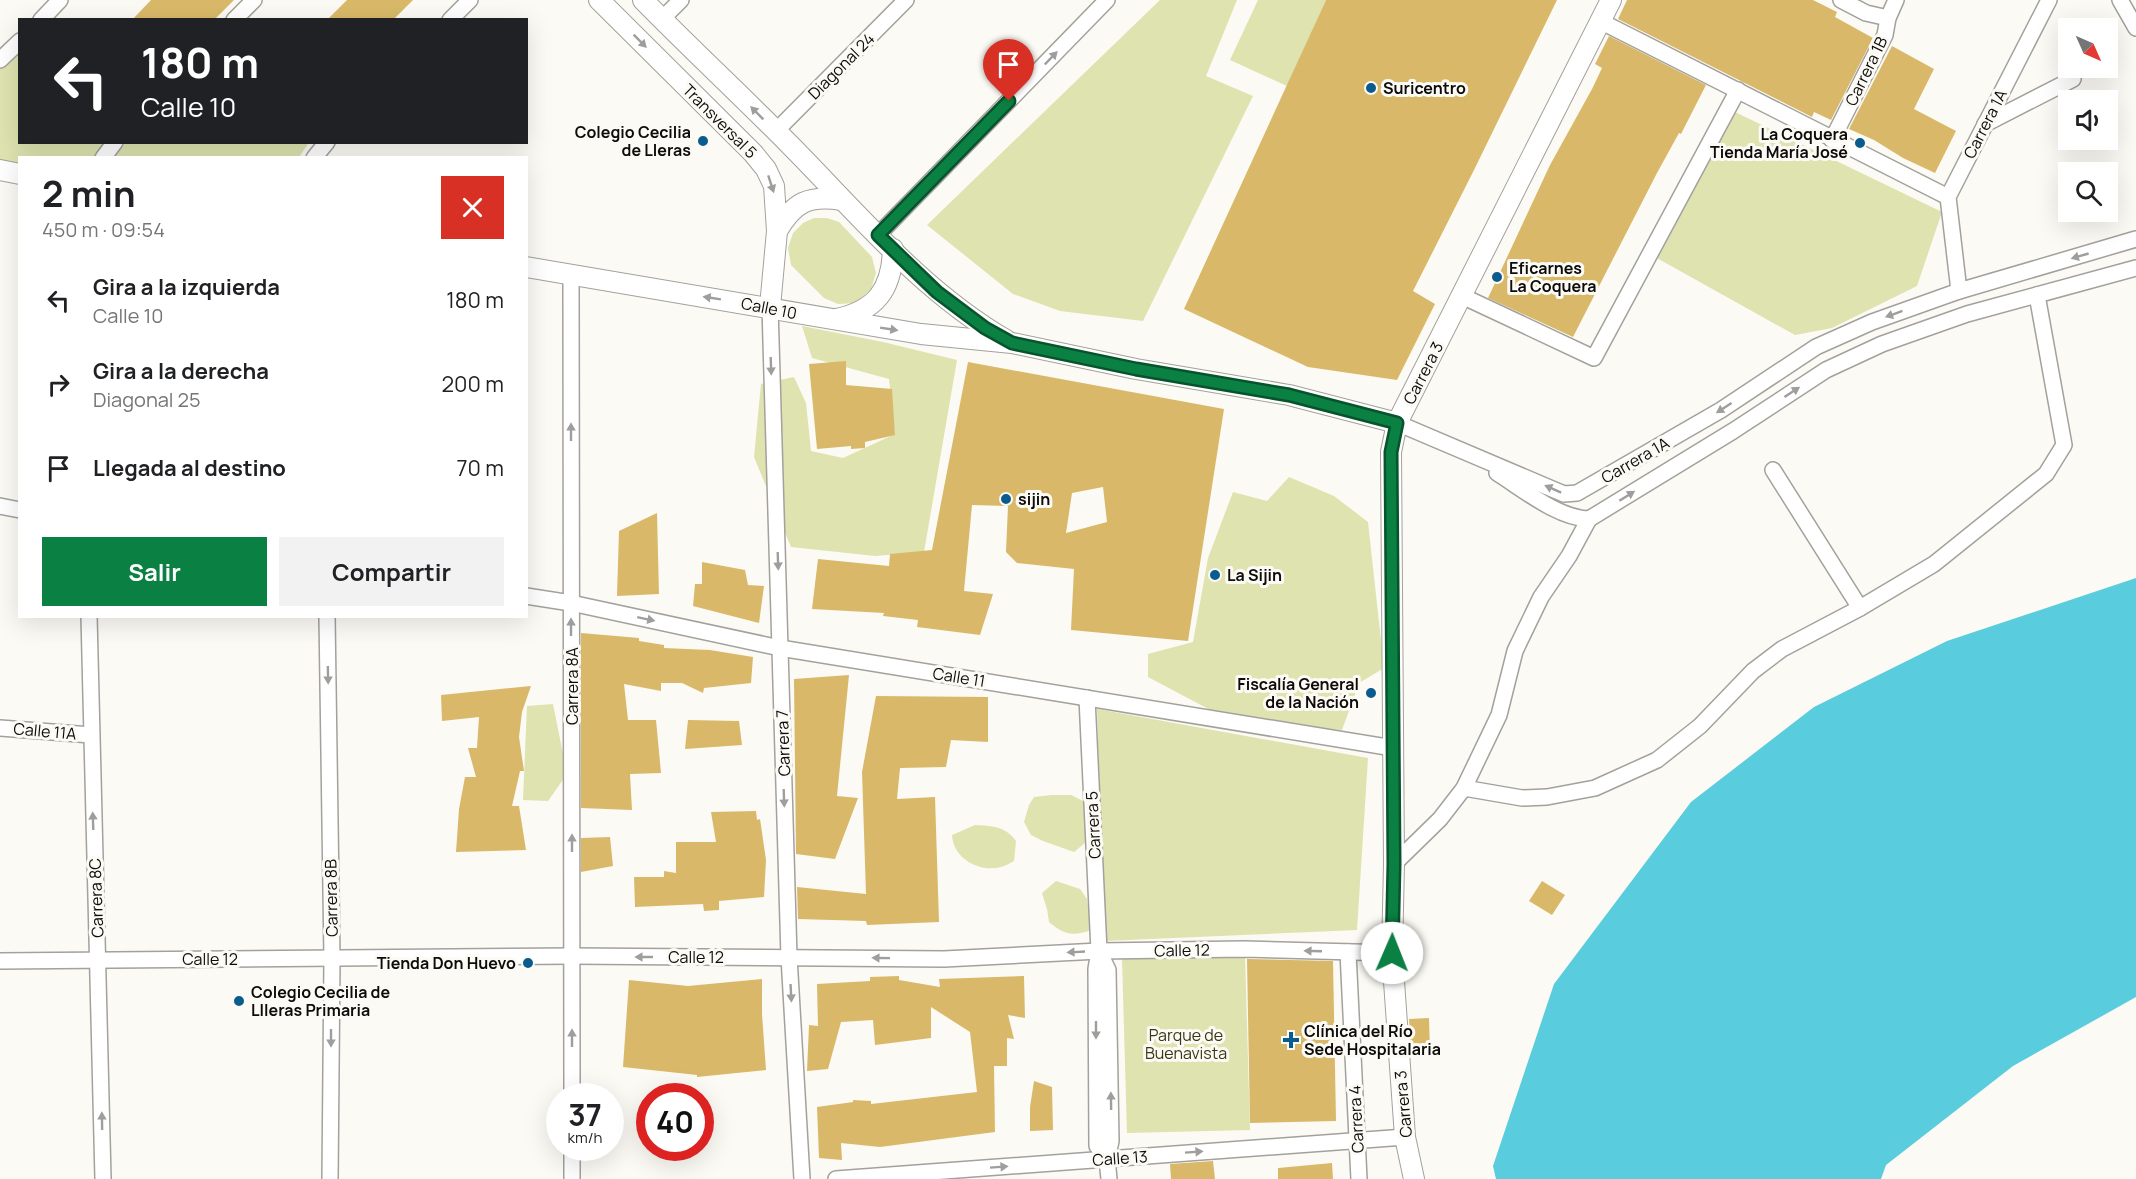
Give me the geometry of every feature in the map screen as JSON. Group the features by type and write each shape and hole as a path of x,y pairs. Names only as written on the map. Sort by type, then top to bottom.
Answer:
{"street":[{"path":"42,18 60,0"},
{"path":"236,18 254,0"},
{"path":"452,18 470,0"},
{"name":"Transversal 5","path":"599,0 753,153 766,169 774,186 777,231 770,307"},
{"name":"Transversal 5","path":"643,0 776,131 842,200"},
{"path":"662,19 681,0"},
{"name":"Diagonal 24","path":"776,131 906,0"},
{"path":"878,235 1107,0"},
{"name":"Carrera 3","path":"1414,1179 1405,1137 1392,953 1394,864 1391,452 1397,423 1611,0"},
{"path":"1841,0 1866,13 1888,18"},
{"name":"Carrera 1B","path":"1832,140 1885,35 1888,18 1896,0"},
{"name":"Carrera 1A","path":"1948,196 2049,0"},
{"path":"2120,0 2136,28"},
{"path":"1600,21 1832,140 1948,196 1959,291"},
{"path":"0,60 18,43"},
{"path":"1985,124 2073,80"},
{"path":"1462,296 1594,358 1738,90"},
{"path":"316,156 325,144"},
{"path":"0,170 18,174"},
{"path":"777,231 787,214 803,202 822,197 842,200"},
{"name":"Calle 10","path":"842,200 914,271 960,310 1012,343"},
{"name":"Carrera 1A","path":"1449,443 1564,494 1577,493 1721,410 1816,347 1872,322 1959,291 2136,239"},
{"path":"830,320 851,316 870,306 884,290 892,270 893,249"},
{"name":"Calle 10","path":"528,267 770,307 830,320 921,334 1012,343 1136,369 1289,395 1397,423 1449,443"},
{"name":"Carrera 1A","path":"1589,519 1733,431 1826,370 1882,344 1966,314 2136,268"},
{"name":"Carrera 8A","path":"571,275 572,1083"},
{"path":"1464,788 1522,798 1547,797 1595,788 1657,760 1700,726 1753,670 1774,654 1860,608 1934,564 2046,474 2064,445 2037,295"},
{"name":"Carrera 7","path":"770,307 789,957 802,1179"},
{"path":"1394,864 1440,819 1464,788 1499,715 1515,651 1541,597 1569,556 1589,519 1576,519 1560,512 1449,443"},
{"path":"1773,470 1860,608"},
{"path":"0,506 18,510"},
{"name":"Calle 11","path":"528,596 571,603 780,648 1393,748"},
{"name":"Carrera 8C","path":"89,618 103,1179"},
{"name":"Carrera 8B","path":"327,618 332,959 330,1179"},
{"name":"Carrera 5","path":"1087,698 1099,951 1108,970 1111,1141 1107,1159 1109,1179"},
{"name":"Calle 11A","path":"0,728 91,735"},
{"name":"Calle 12","path":"0,960 572,956 944,959 1099,951 1244,949 1392,953"},
{"name":"Carrera 4","path":"1348,952 1359,1179"},
{"name":"Calle 13","path":"836,1179 1405,1137"},
{"path":"572,1161 572,1179"}],"green space":[{"path":"1160,0 1237,0 1206,76 1253,96 1143,321 1060,311 1013,294 927,225"},
{"path":"1258,0 1326,0 1287,86 1230,60"},
{"path":"18,50 18,144 308,144 300,156 18,156 18,163 0,160 0,69"},
{"path":"1733,111 1942,212 1917,286 1832,328 1795,335 1655,257"},
{"path":"814,218 827,218 839,222 872,257 876,273 871,289 855,303 838,304 824,298 791,265 788,248 793,233 803,223"},
{"path":"802,326 957,360 924,552 875,556 791,547 754,457 761,384 794,377 806,403 811,451 843,458 895,434 889,379 812,358"},
{"path":"1289,477 1334,496 1368,522 1384,668 1359,683 1342,730 1308,728 1216,713 1148,677 1148,654 1193,642 1208,558 1233,492 1267,501"},
{"path":"553,704 567,774 548,801 523,800 527,706"},
{"path":"1097,709 1368,758 1357,930 1104,941"},
{"path":"1071,795 1085,802 1085,843 1074,852 1031,835 1024,822 1034,797"},
{"path":"975,825 998,828 1012,836 1016,841 1014,861 1001,867 984,868 962,857 953,843 952,835"},
{"path":"1056,881 1080,889 1087,899 1091,930 1073,934 1049,922 1042,893"},
{"name":"Parque de Buenavista","path":"1245,955 1250,1130 1127,1133 1122,959"}],"water":[{"path":"2136,578 2136,997 2013,1066 1886,1165 1881,1179 1496,1179 1493,1166 1554,984 1691,802 1814,707 1947,641"}],"building":[{"path":"151,0 234,0 216,18 134,18"},
{"path":"347,0 413,0 395,18 329,18"},
{"path":"1326,0 1557,0 1413,291 1435,304 1397,380 1308,367 1184,309"},
{"path":"1627,0 1813,0 1837,12 1835,17 1873,38 1831,120 1814,112 1812,117 1618,19"},
{"path":"1609,36 1706,85 1681,134 1679,133 1657,173 1573,337 1488,298 1550,165 1602,68 1595,64"},
{"path":"1892,46 1934,69 1914,109 1956,131 1935,173 1849,129"},
{"path":"846,361 846,385 892,389 895,435 865,442 865,448 851,449 851,446 817,449 809,364"},
{"name":"sijin","path":"968,362 1224,409 1188,641 1071,630 1074,569 1017,563 1006,552 1008,506 972,505 964,591 993,594 980,635 917,627 918,620 883,616 884,613 812,609 818,559 889,566 890,554 932,550","holes":["1103,487 1107,522 1066,533 1072,493"]},
{"path":"657,513 659,594 617,596 619,531"},
{"path":"702,562 745,570 748,585 764,586 759,623 693,606 695,584 702,584"},
{"path":"581,633 639,638 639,641 664,645 664,648 710,650 753,657 751,683 704,688 703,693 682,683 661,683 661,691 624,684 628,720 656,720 661,773 630,774 632,810 581,808"},
{"path":"849,675 837,796 858,798 835,859 796,854 794,679"},
{"path":"531,686 522,712 519,737 524,771 520,771 512,806 519,806 526,850 456,852 459,809 465,777 476,777 468,748 477,748 479,717 442,721 441,695"},
{"path":"876,696 988,697 988,742 951,740 946,767 900,768 897,799 935,797 939,922 867,925 866,921 798,919 797,887 866,894 862,772"},
{"path":"688,720 739,721 742,745 685,749"},
{"path":"756,811 757,820 760,819 766,860 764,897 719,901 719,910 704,911 703,904 635,907 634,877 664,877 664,871 676,873 676,842 716,842 711,812"},
{"path":"610,837 613,866 581,872 581,838"},
{"path":"1542,881 1565,895 1552,915 1529,901"},
{"name":"Clínica del Río Sede Hospitalaria","path":"1247,959 1333,961 1336,1121 1250,1123"},
{"path":"899,976 899,980 940,987 939,979 1024,976 1025,1018 1008,1015 1014,1039 1007,1038 1007,1066 994,1066 995,1132 880,1147 841,1143 842,1160 819,1158 817,1107 853,1102 853,1100 871,1101 871,1104 977,1092 970,1032 931,1007 931,1038 875,1045 873,1020 841,1022 828,1069 807,1071 809,1025 818,1026 817,984 870,981 870,977"},
{"path":"762,979 766,1070 697,1077 697,1075 623,1067 629,980 688,986"},
{"path":"1429,1018 1430,1053 1411,1053 1409,1019"},
{"path":"1034,1081 1052,1087 1053,1130 1030,1131 1030,1107"},
{"path":"1213,1161 1215,1179 1171,1179 1170,1164"},
{"path":"1332,1163 1333,1179 1278,1179 1278,1168"}],"place":[{"name":"Suricentro","path":"1371,88"},
{"name":"Colegio Cecilia de Lleras","path":"703,141"},
{"name":"La Coquera Tienda María José","path":"1860,143"},
{"name":"Eficarnes La Coquera","path":"1497,277"},
{"name":"sijin","path":"1006,499"},
{"name":"La Sijin","path":"1215,575"},
{"name":"Fiscalía General de la Nación","path":"1371,693"},
{"name":"Tienda Don Huevo","path":"528,963"},
{"name":"Colegio Cecilia de Llleras Primaria","path":"239,1001"},
{"name":"Clínica del Río Sede Hospitalaria","path":"1291,1040"}],"route":[{"path":"1009,101 878,235 937,292 985,328 1012,343 1136,369 1289,395 1397,423 1391,452 1394,864 1392,953"}]}
